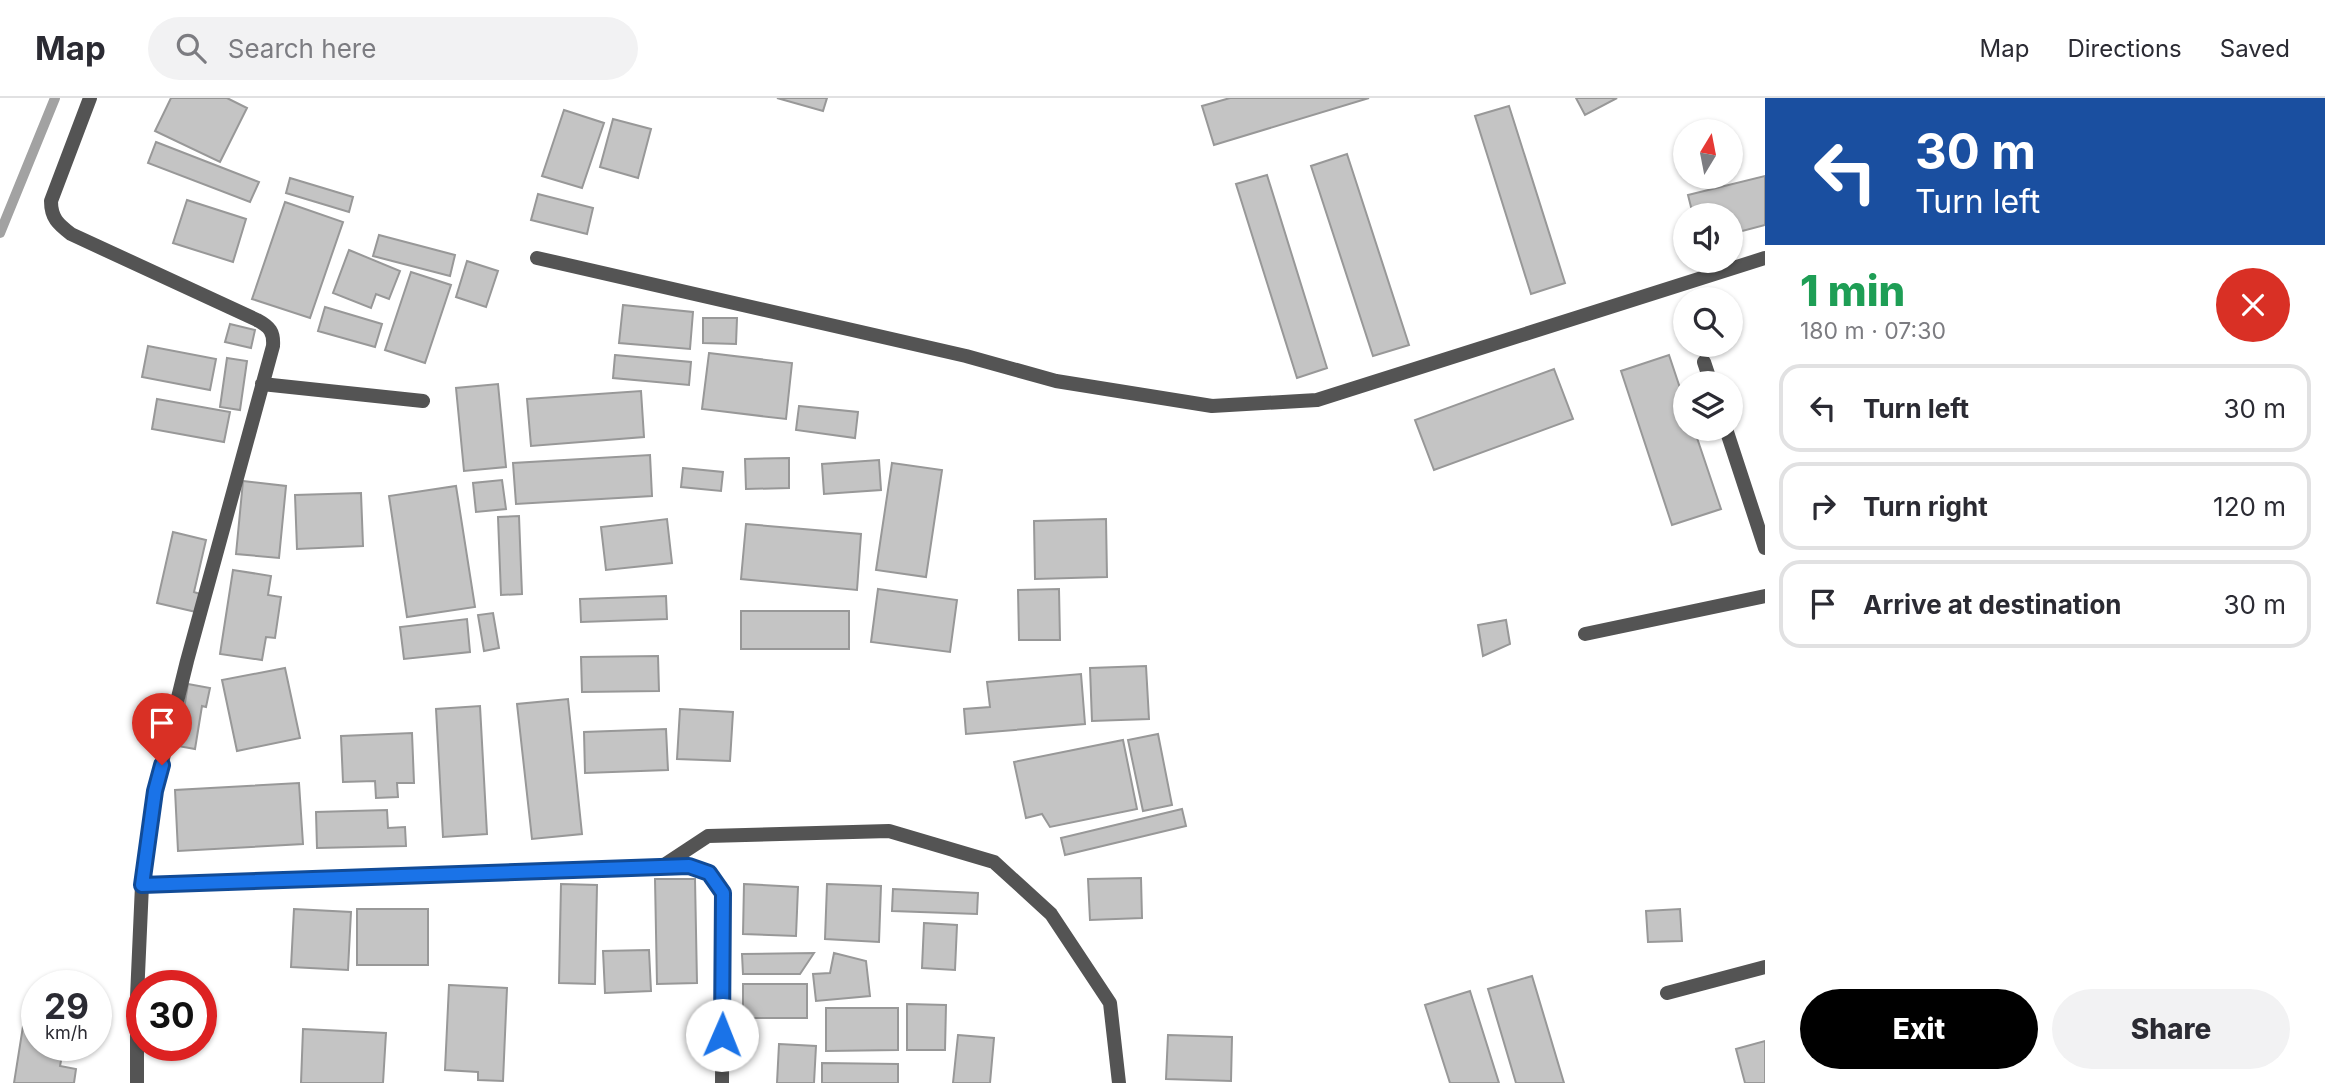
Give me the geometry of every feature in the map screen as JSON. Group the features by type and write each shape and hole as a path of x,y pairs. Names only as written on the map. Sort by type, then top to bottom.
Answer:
{"street":[{"path":"90,98 51,201 51,214 58,224 71,234 268,326 274,334 155,791 142,885 136,1083"},
{"path":"537,258 966,356 1055,381 1212,406 1317,400 1765,258"},
{"path":"1704,362 1707,371"},
{"path":"262,383 423,401"},
{"path":"1730,441 1765,548"},
{"path":"1585,634 1765,596"},
{"path":"660,868 709,836 889,831 994,862 1051,914 1110,1003 1119,1083"},
{"path":"142,885 689,866 709,873 723,893 722,1083"},
{"path":"1667,993 1765,967"}],"building":[{"path":"171,98 227,98 247,108 220,162 155,131"},
{"path":"777,98 827,98 823,111"},
{"path":"1230,98 1369,98 1214,145 1202,106"},
{"path":"1576,98 1617,98 1585,115"},
{"path":"1509,106 1565,283 1531,294 1475,116"},
{"path":"564,110 604,123 582,188 542,176"},
{"path":"613,119 651,129 638,178 600,167"},
{"path":"156,142 259,182 250,202 148,163"},
{"path":"1347,154 1409,345 1373,356 1311,166"},
{"path":"1267,175 1327,368 1297,378 1236,184"},
{"path":"1765,176 1765,225 1743,231 1743,203 1690,203 1688,195 1712,189 1743,189 1743,181"},
{"path":"290,178 353,197 349,212 286,193"},
{"path":"538,194 593,208 587,234 531,220"},
{"path":"187,200 246,219 233,262 173,243"},
{"path":"285,202 343,222 310,318 252,299"},
{"path":"379,235 455,255 450,276 373,256"},
{"path":"349,250 400,271 389,299 376,294 371,308 333,293"},
{"path":"467,261 498,271 486,307 456,297"},
{"path":"411,272 451,285 425,363 385,350"},
{"path":"623,305 693,312 690,349 619,343"},
{"path":"325,307 382,324 375,347 318,331"},
{"path":"703,318 737,318 736,344 703,343"},
{"path":"230,324 255,330 251,348 225,342"},
{"path":"148,346 216,359 210,390 142,377"},
{"path":"709,353 792,363 786,419 702,409"},
{"path":"615,355 691,362 689,385 613,378"},
{"path":"1669,355 1674,371 1673,441 1698,441 1721,509 1672,525 1621,371"},
{"path":"227,358 247,361 240,410 220,407"},
{"path":"1554,369 1573,419 1434,470 1415,420"},
{"path":"498,384 506,467 464,471 456,388"},
{"path":"641,391 644,437 531,446 527,399"},
{"path":"157,399 230,412 224,442 152,429"},
{"path":"799,406 858,412 855,438 796,430"},
{"path":"650,455 652,496 516,504 513,463"},
{"path":"789,458 789,488 746,489 745,459"},
{"path":"879,460 881,490 824,494 822,464"},
{"path":"892,463 942,470 926,577 876,570"},
{"path":"683,468 723,472 721,491 681,487"},
{"path":"502,480 506,509 476,512 473,483"},
{"path":"243,481 286,486 279,558 236,554"},
{"path":"456,486 475,607 407,617 389,496"},
{"path":"361,493 363,546 297,549 295,495"},
{"path":"519,516 522,594 501,595 498,517"},
{"path":"667,519 672,563 606,570 601,527"},
{"path":"1106,519 1107,577 1035,579 1034,521"},
{"path":"746,524 861,534 857,590 741,579"},
{"path":"173,532 206,540 194,592 200,594 196,612 157,603"},
{"path":"233,570 271,576 268,595 281,597 275,638 266,637 262,660 220,654"},
{"path":"878,589 957,600 950,652 871,642"},
{"path":"1059,589 1060,640 1019,640 1018,590"},
{"path":"666,596 667,619 581,622 580,599"},
{"path":"741,611 849,611 849,649 741,649"},
{"path":"493,613 499,648 484,651 478,615"},
{"path":"467,619 470,652 404,659 400,627"},
{"path":"1506,620 1510,644 1483,656 1478,625"},
{"path":"658,656 659,691 582,692 581,657"},
{"path":"1146,666 1149,719 1092,721 1090,668"},
{"path":"285,668 300,738 237,751 222,680"},
{"path":"1081,674 1085,724 966,734 964,709 990,707 987,682"},
{"path":"188,684 210,688 206,707 202,706 195,749 178,746"},
{"path":"568,699 582,834 532,839 517,704"},
{"path":"480,706 487,834 443,837 436,709"},
{"path":"680,709 733,712 730,761 677,759"},
{"path":"666,729 668,770 585,773 584,732"},
{"path":"412,733 414,783 397,783 398,797 376,798 375,781 343,782 341,736"},
{"path":"1158,734 1172,805 1143,811 1128,740"},
{"path":"1123,740 1137,809 1050,827 1042,814 1026,818 1014,762"},
{"path":"299,783 303,844 178,851 175,790"},
{"path":"1182,809 1186,826 1065,855 1061,838"},
{"path":"387,810 388,828 405,827 406,846 317,848 316,812"},
{"path":"1141,878 1142,918 1090,920 1088,879"},
{"path":"655,879 695,879 697,983 657,984"},
{"path":"561,884 597,885 595,984 559,983"},
{"path":"744,884 798,887 796,936 743,934"},
{"path":"827,884 881,886 879,942 825,939"},
{"path":"893,889 978,893 977,914 892,911"},
{"path":"294,909 351,912 348,970 291,967"},
{"path":"357,909 428,909 428,965 357,965"},
{"path":"1680,909 1682,941 1648,942 1646,911"},
{"path":"924,923 957,925 955,970 922,968"},
{"path":"649,950 651,991 605,993 603,951"},
{"path":"814,953 800,974 743,974 742,954"},
{"path":"834,953 866,961 870,996 816,1001 813,974 830,973"},
{"path":"1532,976 1564,1083 1516,1083 1488,989"},
{"path":"743,984 807,984 807,1018 743,1018"},
{"path":"449,985 507,988 503,1081 478,1080 478,1072 445,1070"},
{"path":"1470,991 1499,1083 1450,1083 1425,1005"},
{"path":"907,1004 946,1005 945,1050 907,1050"},
{"path":"826,1008 898,1008 898,1050 826,1051"},
{"path":"303,1029 386,1033 383,1083 301,1083"},
{"path":"958,1035 994,1038 990,1083 953,1083"},
{"path":"1168,1035 1232,1037 1231,1081 1166,1079"},
{"path":"21,1039 21,1061 61,1061 60,1066 76,1069 74,1083 14,1083"},
{"path":"1765,1041 1765,1083 1745,1083 1736,1049"},
{"path":"779,1044 816,1046 814,1083 777,1083"},
{"path":"822,1063 898,1064 898,1083 822,1083"}],"waterway":[{"path":"0,233 55,98"}],"route":[{"path":"162,765 155,791 142,885 689,866 709,873 723,893 722,1035"}]}
